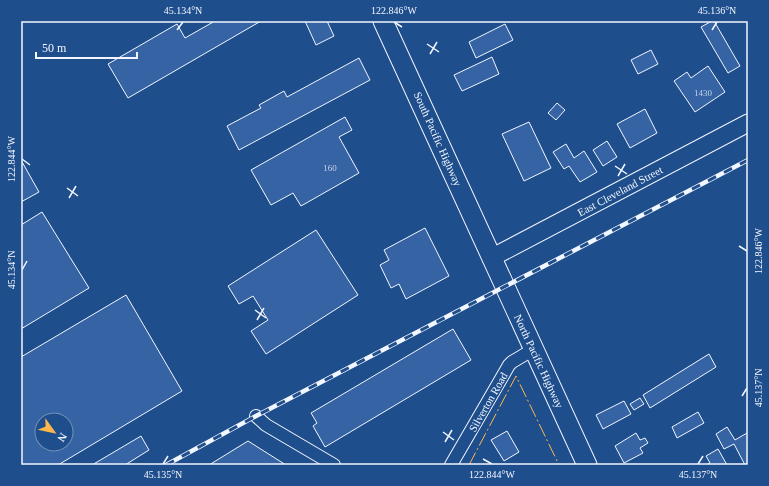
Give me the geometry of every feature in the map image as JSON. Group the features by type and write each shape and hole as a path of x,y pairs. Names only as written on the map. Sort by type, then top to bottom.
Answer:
{"main road":[{"name":"South Pacific Highway","path":"383,21 491,258"},
{"name":"North Pacific Highway","path":"491,258 587,465"}],"street":[{"name":"East Cleveland Street","path":"491,258 748,123"},
{"name":"Silverton Road","path":"451,465 509,365 534,349"},
{"path":"256,416 266,425 334,465"}],"building":[{"path":"215,21 261,21 128,98 108,64 177,24 185,38"},
{"path":"305,21 327,21 334,36 316,45"},
{"path":"714,21 740,66 728,73 701,27"},
{"path":"505,24 513,40 476,58 469,42"},
{"path":"651,50 658,64 638,74 631,60"},
{"path":"492,57 499,74 462,91 454,75"},
{"path":"359,58 370,80 239,150 227,126 261,108 259,105 284,91 287,97"},
{"path":"708,66 725,92 695,112 674,81 687,72 691,78"},
{"path":"557,103 565,110 556,120 548,113"},
{"path":"645,109 657,133 630,148 617,124"},
{"path":"345,117 352,130 339,137 359,173 301,206 293,193 271,205 251,170"},
{"path":"529,122 551,168 524,181 502,134"},
{"path":"607,141 617,157 603,166 593,150"},
{"path":"566,144 574,158 584,151 597,172 580,182 569,166 564,169 553,152"},
{"path":"21,160 39,192 21,202"},
{"path":"42,212 89,288 21,329 21,225"},
{"path":"425,228 449,276 406,299 399,284 391,288 380,265 389,260 384,250"},
{"path":"316,230 358,295 266,354 251,331 268,320 253,296 239,304 228,286"},
{"path":"126,295 182,391 58,465 21,465 21,357"},
{"path":"453,329 471,360 325,447 313,426 317,423 311,413"},
{"path":"709,354 716,367 650,408 643,395"},
{"path":"640,398 644,404 634,410 630,404"},
{"path":"624,401 631,414 603,429 596,415"},
{"path":"698,412 704,423 677,438 672,427"},
{"path":"727,427 735,440 747,433 748,434 748,465 745,465 734,444 724,449 716,434"},
{"path":"507,431 519,452 504,461 491,440"},
{"path":"636,433 640,440 645,438 648,443 640,448 643,453 624,463 615,446"},
{"path":"141,436 149,450 125,465 92,465"},
{"path":"248,441 286,465 209,465"},
{"path":"718,449 727,465 706,465 710,463 706,456"}],"railway":[{"path":"166,465 256,416 748,160"}],"power":[{"path":"469,465 516,376 559,465"}]}
